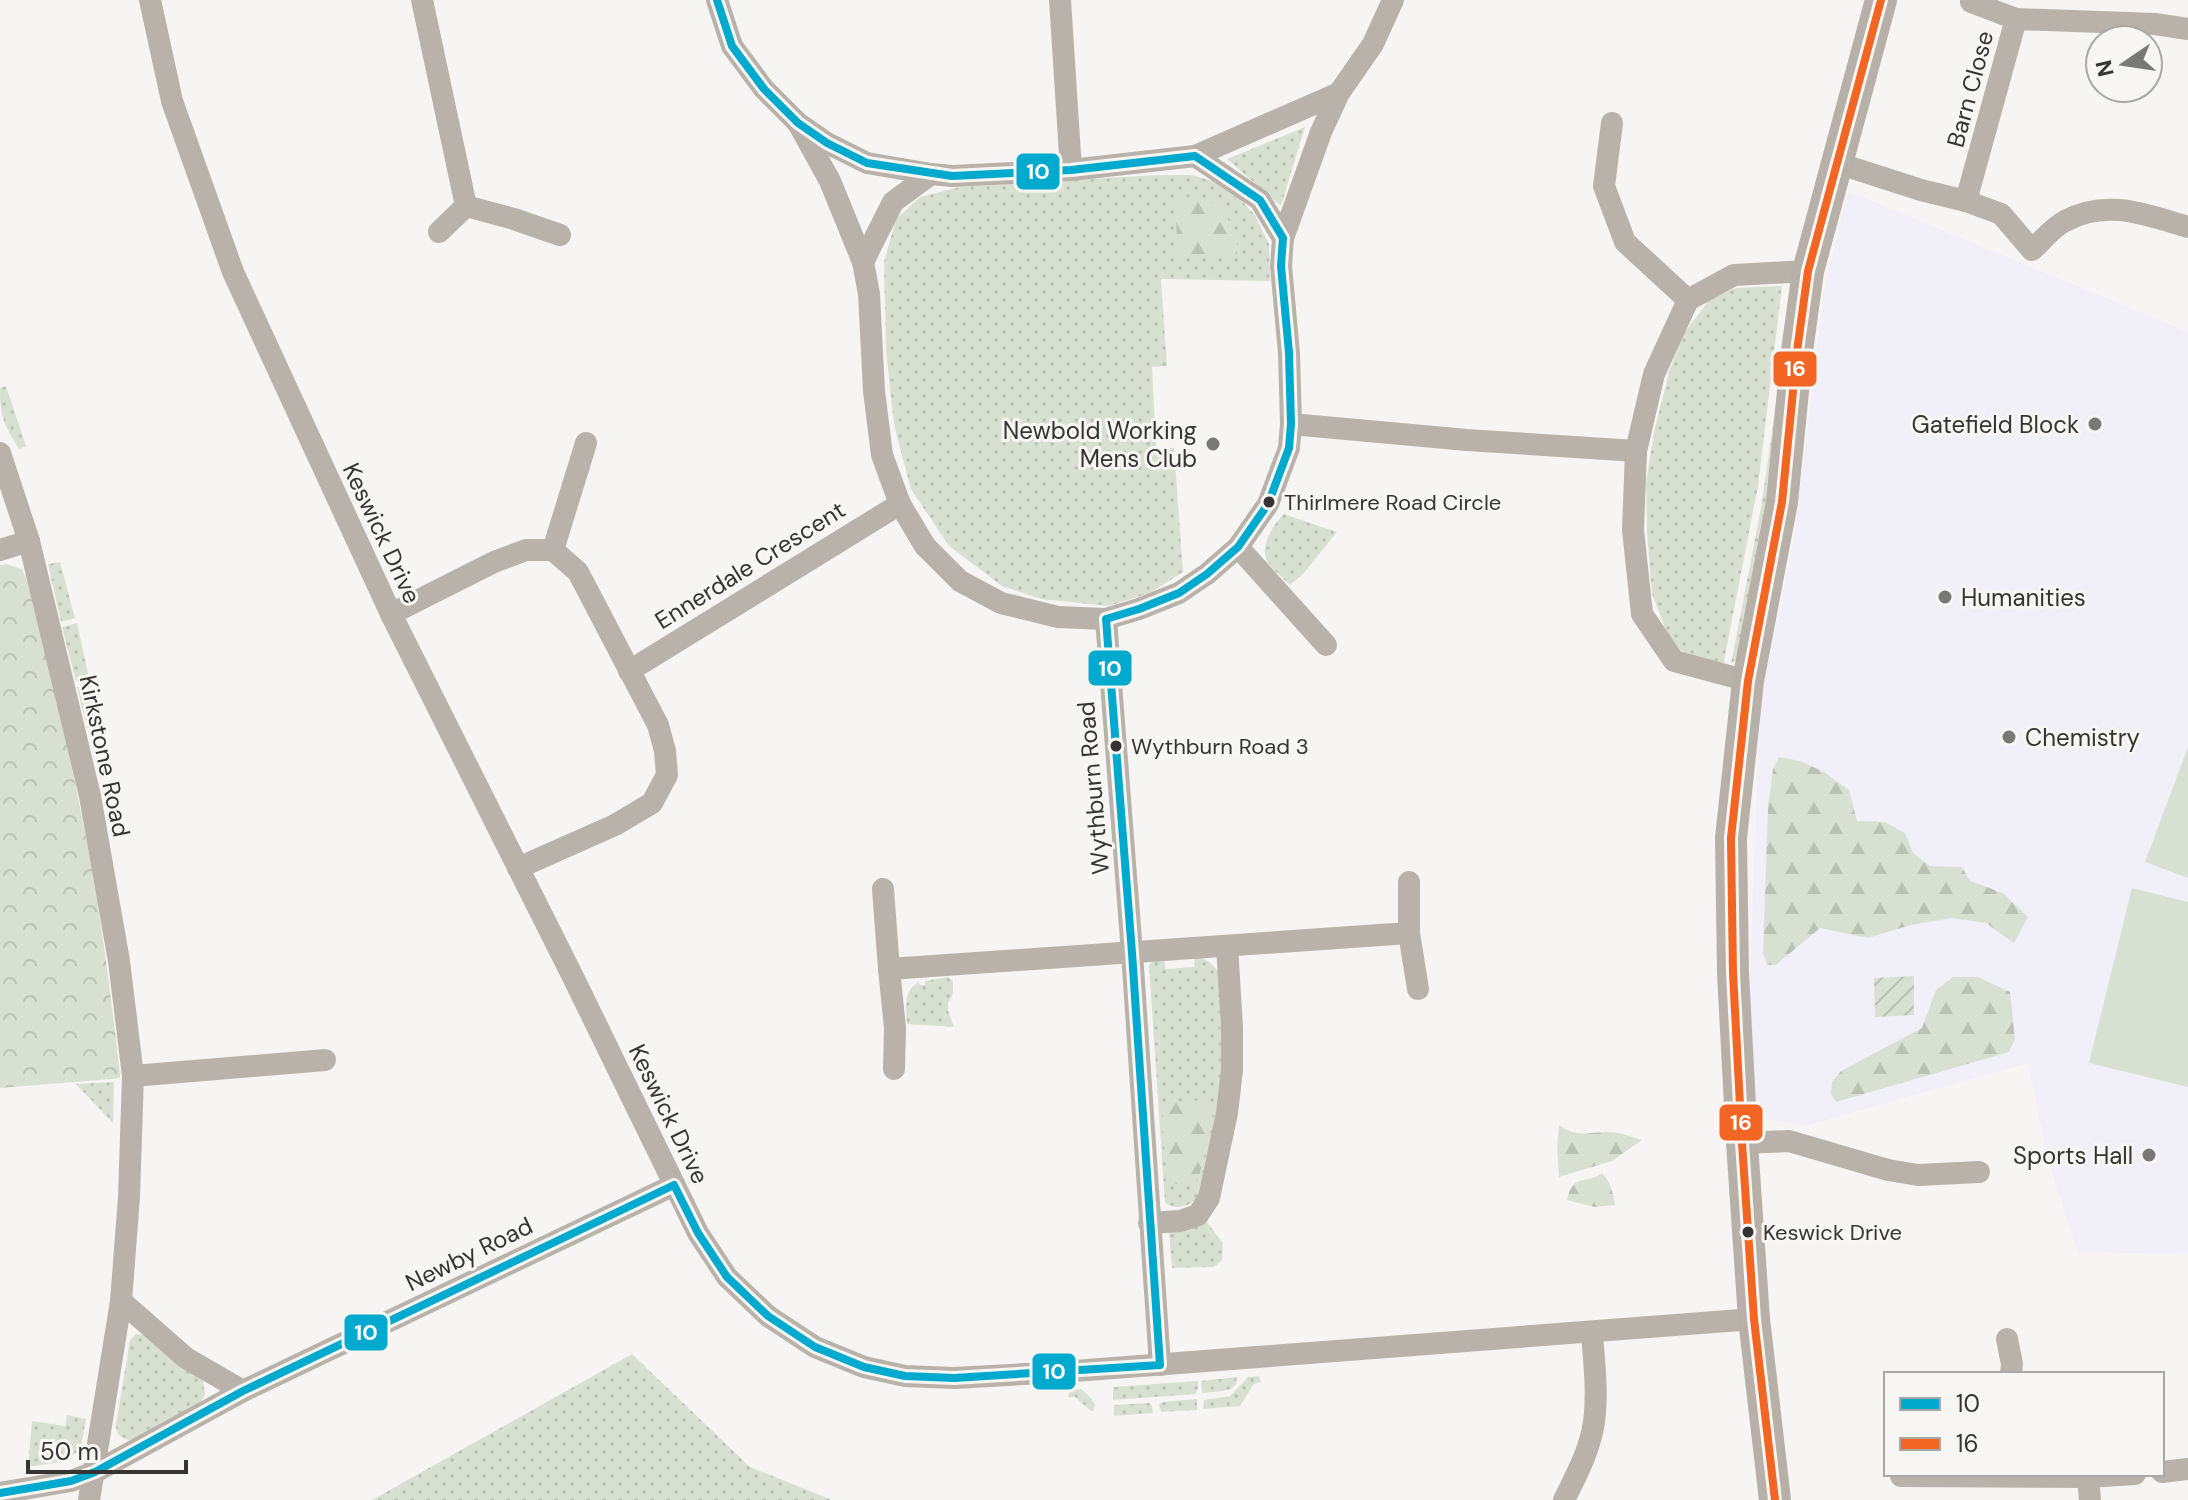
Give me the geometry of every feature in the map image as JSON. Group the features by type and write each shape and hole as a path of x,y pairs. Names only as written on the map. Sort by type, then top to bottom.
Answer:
{"main road":[{"path":"1775,1500 1754,1319 1742,1143 1733,973 1731,838 1748,681 1782,502 1808,271 1881,0"}],"street":[{"name":"Keswick Drive","path":"150,0 172,101 233,272 391,614 698,1233 727,1277 768,1316 815,1347 864,1367 905,1376 954,1378 1754,1319"},
{"path":"422,0 466,206"},
{"path":"717,0 732,46 764,89 798,123 827,143 867,163 931,174 952,176 1071,170 1195,156 1339,93"},
{"path":"1060,0 1071,170"},
{"path":"798,123 830,181 863,262 869,294 874,391 882,455 900,504 925,546 960,581 1001,603 1058,617 1106,619 1179,593 1207,574 1238,547 1268,504 1289,448 1291,424 1289,353 1281,266 1283,238 1321,132 1339,93 1373,44 1393,0"},
{"path":"1971,2 2016,19"},
{"name":"Barn Close","path":"1966,201 2016,19 2155,24 2188,29"},
{"path":"1612,123 1604,186 1625,242 1688,300"},
{"path":"1195,156 1260,200 1283,238"},
{"path":"1837,163 2001,214 2032,250 2064,221 2097,210 2131,210 2188,227"},
{"path":"863,262 893,202 931,174"},
{"path":"439,232 466,206"},
{"path":"466,206 560,235"},
{"path":"1748,681 1674,661 1642,614 1633,530 1636,451 1654,374 1688,300 1734,275 1808,271"},
{"path":"1291,424 1636,451"},
{"path":"553,550 586,443"},
{"name":"Kirkstone Road","path":"0,453 29,541 90,796 119,961 133,1076 129,1197 121,1301 89,1500"},
{"name":"Ennerdale Crescent","path":"629,671 900,504"},
{"path":"0,550 29,541"},
{"path":"1238,547 1326,645"},
{"path":"391,614 494,562 526,550 553,550 578,572 658,725 667,775 652,803 615,825 518,868"},
{"name":"Wythburn Road","path":"1106,619 1160,1365"},
{"path":"1409,882 1409,933 1418,989"},
{"path":"883,889 895,1028 894,1069"},
{"path":"889,969 1409,933"},
{"path":"1149,1223 1180,1221 1198,1215 1209,1198 1227,1113 1232,1070 1227,946"},
{"path":"133,1076 325,1060"},
{"path":"1742,1143 1789,1141 1888,1170 1918,1175 1979,1172"},
{"name":"Newby Road","path":"0,1493 44,1487 95,1472 243,1391 674,1185"},
{"path":"121,1301 186,1358 243,1391"},
{"path":"1564,1500 1582,1464 1594,1425 1596,1388 1592,1333"},
{"path":"2007,1339 2011,1372"},
{"path":"2164,1472 2188,1469"},
{"path":"2014,1476 2089,1489 2129,1476"}],"shaded area":[{"path":"1848,191 2188,332 2188,1254 2078,1252 2048,1160 2028,1063 1805,1126 1751,1117 1748,1029 1760,703 1794,539 1824,291"}],"green space":[{"path":"1305,127 1281,206 1227,159"},
{"path":"1192,175 1227,185 1255,215 1269,244 1270,281 1161,279 1167,366 1152,367 1156,448 1174,448 1183,572 1150,593 1109,606 1041,599 1002,586 949,546 911,489 894,425 886,351 884,262 896,219 920,197 959,187"},
{"path":"1184,198 1208,200 1223,211 1236,237 1236,256 1178,255 1175,206"},
{"path":"1782,286 1758,486 1723,666 1688,657 1670,640 1652,594 1646,483 1655,427 1670,369 1685,332 1710,299 1736,288"},
{"path":"6,386 26,446 19,449 2,414 0,388"},
{"path":"1777,397 1784,410 1738,654 1731,664 1761,508"},
{"path":"1284,514 1337,532 1303,574 1290,585 1269,564 1265,555 1269,535"},
{"path":"60,562 75,618 61,622 48,564"},
{"path":"0,565 22,569 29,585 71,763 100,921 120,1078 0,1088"},
{"path":"77,623 89,678 76,682 62,627"},
{"path":"90,684 95,726 87,728 77,687"},
{"path":"2188,747 2188,878 2145,862"},
{"path":"1779,757 1800,761 1824,772 1849,790 1857,821 1885,822 1905,833 1913,853 1930,866 1962,867 1970,881 2003,893 2028,917 2014,943 1986,923 1952,918 1911,925 1868,938 1820,928 1776,965 1767,965 1763,953 1768,809 1773,769"},
{"path":"2132,888 2188,902 2188,1087 2089,1063"},
{"path":"1195,957 1206,960 1219,972 1222,1068 1219,1108 1199,1197 1187,1205 1174,1207 1165,1203 1149,965 1155,959 1165,960 1165,969 1194,967"},
{"path":"1914,976 1914,1015 1875,1017 1874,978"},
{"path":"948,977 953,981 948,1010 954,1027 907,1024 907,1000 914,985 919,982 925,985 925,981"},
{"path":"1953,977 1978,977 2010,992 2015,1039 2009,1052 1836,1102 1831,1094 1832,1082 1841,1071 1922,1028 1936,990"},
{"path":"114,1082 113,1123 76,1084"},
{"path":"1208,1099 1212,1105 1212,1120 1196,1184 1177,1184 1168,1177 1163,1112 1170,1104"},
{"path":"1559,1125 1572,1132 1614,1132 1642,1140 1612,1161 1559,1177"},
{"path":"1602,1173 1610,1184 1615,1205 1595,1207 1567,1200 1577,1182"},
{"path":"1202,1216 1223,1243 1222,1260 1214,1267 1172,1268 1169,1231"},
{"path":"136,1334 144,1335 203,1380 205,1395 200,1404 131,1440 119,1435 116,1424 130,1340"},
{"path":"632,1354 750,1467 832,1500 372,1500"},
{"path":"1259,1376 1261,1382 1254,1384 1240,1406 1203,1409 1204,1400 1230,1396 1248,1377"},
{"path":"1237,1377 1231,1389 1202,1393 1201,1381"},
{"path":"1198,1381 1195,1394 1113,1400 1113,1387"},
{"path":"1081,1389 1091,1398 1094,1410 1091,1411 1075,1397 1068,1397 1070,1390"},
{"path":"1197,1399 1197,1410 1161,1412 1159,1405 1162,1402"},
{"path":"1149,1403 1153,1413 1114,1416 1114,1405"},
{"path":"67,1415 86,1419 80,1451 60,1462 28,1467 32,1421 65,1426"}],"transit line":[{"name":"10","path":"0,1493 71,1481 95,1472 243,1391 674,1185 698,1233 727,1277 768,1316 815,1347 864,1367 905,1376 954,1378 1160,1365 1106,619 1179,593 1207,574 1238,547 1268,504 1289,448 1291,424 1289,353 1281,266 1283,238 1260,200 1195,156 1071,170 952,176 867,163 827,143 798,123 764,89 732,46 717,0"},
{"name":"16","path":"1775,1500 1754,1319 1742,1143 1733,973 1731,838 1748,681 1782,502 1808,271 1881,0"}],"place":[{"name":"Gatefield Block","path":"2095,424"},
{"name":"Newbold Working Mens Club","path":"1213,444"},
{"name":"Thirlmere Road Circle","path":"1269,502"},
{"name":"Humanities","path":"1945,597"},
{"name":"Chemistry","path":"2009,737"},
{"name":"Wythburn Road 3","path":"1116,746"},
{"name":"Sports Hall","path":"2149,1155"},
{"name":"Keswick Drive","path":"1748,1232"}]}
